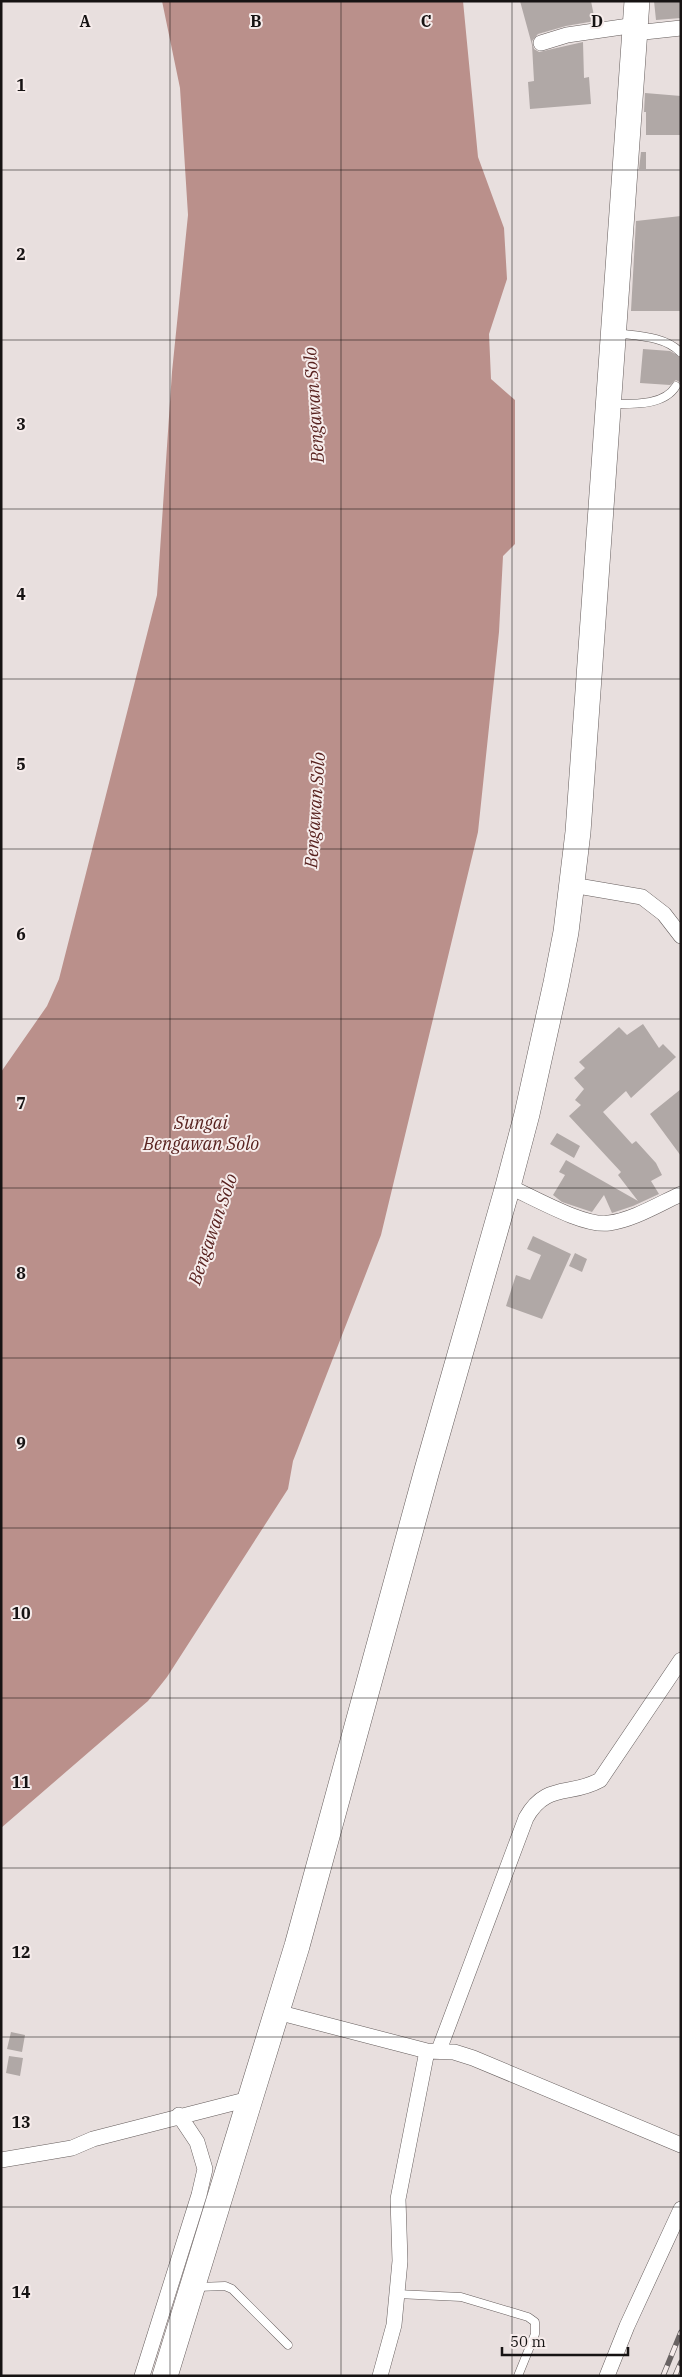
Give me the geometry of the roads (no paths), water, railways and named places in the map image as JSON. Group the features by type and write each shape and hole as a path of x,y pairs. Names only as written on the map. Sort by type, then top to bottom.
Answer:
{"highway":[{"path":"165,2376 325,1849 427,1470 528,1114 556,983 566,932 578,832 636,20"}],"street":[{"path":"541,42 636,20 681,28"},
{"path":"572,885 642,897 664,914 681,936"},
{"path":"508,1186 577,1218 608,1223 628,1217 681,1194"},
{"path":"380,2376 394,2324 400,2261 398,2199 433,2050 526,1818 534,1805 542,1797 592,1784 600,1780 681,1660"},
{"path":"276,2012 473,2058 681,2145"},
{"path":"1,2160 72,2148 93,2140 179,2116 249,2099"},
{"path":"142,2376 199,2195 204,2170 197,2142 179,2116"},
{"path":"607,2376 627,2326 681,2209"}],"lane":[{"path":"614,332 672,344 680,352"},
{"path":"608,404 637,404 654,401 673,391 676,386"},
{"path":"191,2288 226,2286 232,2289 288,2345"},
{"path":"397,2294 460,2297 528,2317 534,2322 535,2334 518,2376"}],"water":[{"name":"Sungai Bengawan Solo","path":"162,1 463,1 478,157 504,228 507,279 489,334 491,379 515,400 515,544 503,556 499,632 478,832 381,1235 293,1461 288,1489 167,1677 148,1701 1,1828 1,1072 47,1006 59,979 157,595 172,372 188,215 180,88"}],"railway":[{"path":"663,2376 681,2332"},
{"path":"675,2376 681,2362"}],"water label":[{"name":"Bengawan Solo","path":"314,405"},
{"name":"Bengawan Solo","path":"315,810"},
{"name":"Bengawan Solo","path":"213,1229"}]}
